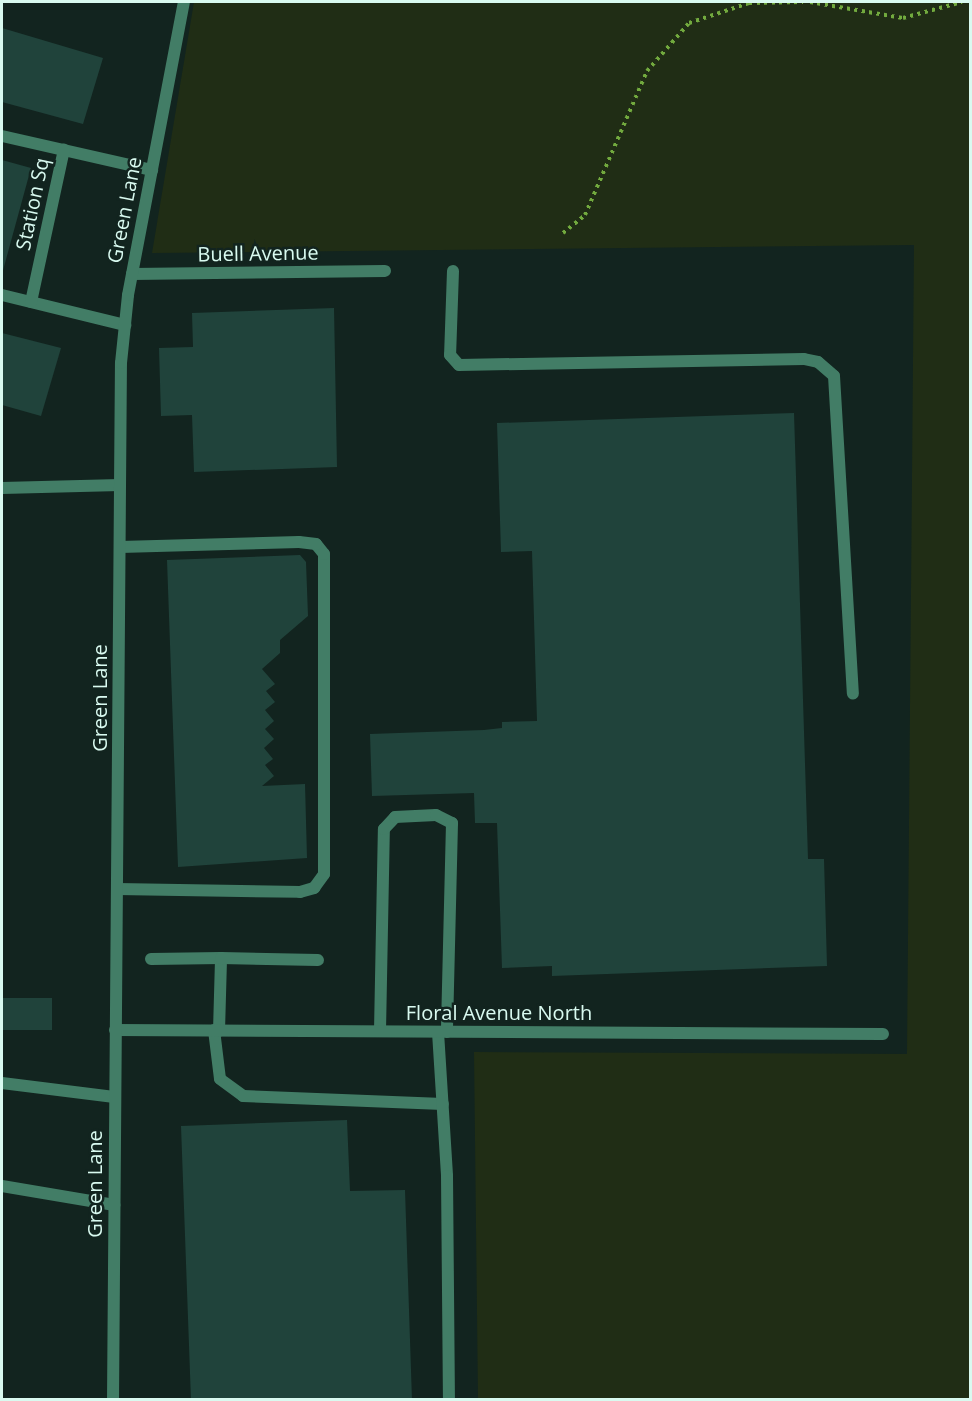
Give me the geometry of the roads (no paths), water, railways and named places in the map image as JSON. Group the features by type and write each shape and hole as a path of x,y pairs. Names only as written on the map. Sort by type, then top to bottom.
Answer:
{"street":[{"name":"Green Lane","path":"113,1400 120,485 125,325 132,274 184,2"},
{"name":"Station Sq","path":"2,136 152,170"},
{"name":"Station Sq","path":"31,302 64,150"},
{"name":"Buell Avenue","path":"132,274 385,271"},
{"path":"453,271 450,354 459,365 804,359 818,362 834,376 853,693"},
{"path":"2,295 125,325"},
{"path":"2,488 120,485"},
{"path":"117,889 300,892 314,888 324,874 324,554 316,544 299,542 120,547"},
{"path":"380,1031 384,829 395,818 436,815 452,823 443,1032 449,1400"},
{"path":"221,958 217,1030 220,1080 243,1096 443,1104"},
{"path":"151,959 318,960"},
{"name":"Floral Avenue North","path":"115,1030 883,1034"},
{"path":"2,1083 114,1097"},
{"path":"2,1188 114,1204"}]}
